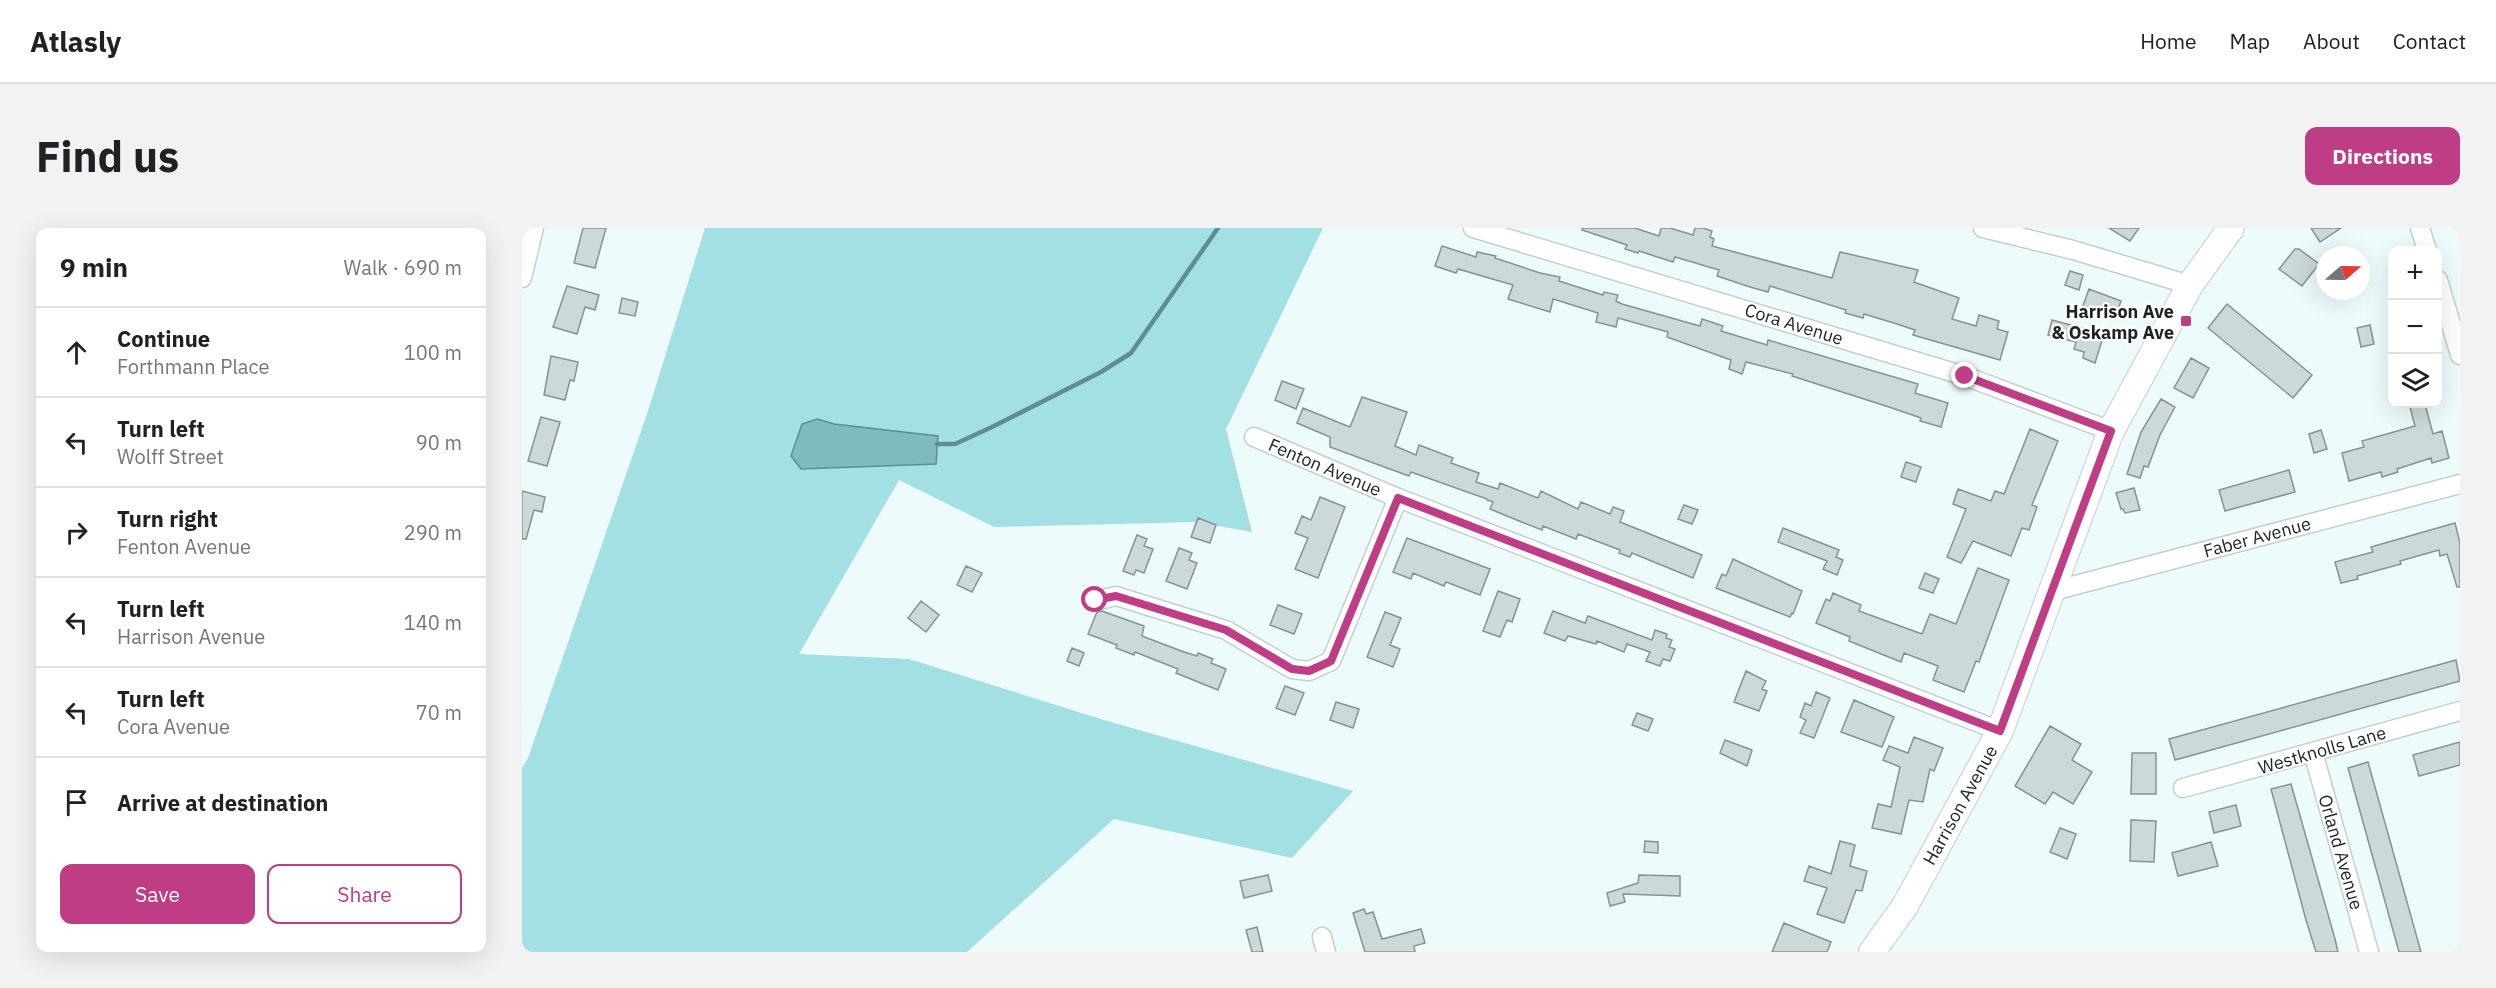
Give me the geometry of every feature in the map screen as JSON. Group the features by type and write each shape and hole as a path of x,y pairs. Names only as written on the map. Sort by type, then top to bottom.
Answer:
{"main road":[{"name":"Harrison Avenue","path":"1872,952 1905,906 2000,731 2111,431 2190,285 2231,228"}],"street":[{"path":"522,278 534,228"},
{"name":"Cora Avenue","path":"1473,228 1965,376 2111,431"},
{"path":"1983,228 2073,250 2190,285"},
{"path":"2420,228 2426,246"},
{"path":"2442,294 2460,355"},
{"name":"Fenton Avenue","path":"1254,438 1398,498 2000,731"},
{"name":"Faber Avenue","path":"2053,591 2460,484"},
{"path":"1095,600 1116,596 1226,630 1292,669 1309,671 1331,661 1398,498"},
{"name":"Westknolls Lane","path":"2183,788 2460,711"},
{"name":"Orland Avenue","path":"2313,752 2369,952"}],"shaded area":[{"path":"705,228 1323,228 1226,429 1252,532 1196,522 994,527 899,480 799,654 909,659 1104,720 1353,791 1292,858 1114,819 967,952 522,952 522,768 528,758 648,411"},
{"path":"817,419 834,424 938,436 936,464 801,469 791,456 802,424"}],"building":[{"path":"583,228 606,228 595,268 574,263"},
{"path":"1582,228 1635,228 1659,236 1661,228 1670,228 1693,235 1695,228 1703,228 1712,231 1710,237 1714,239 1712,246 1832,278 1840,252 1918,270 1914,282 1959,298 1952,319 1976,326 1979,315 1999,321 1997,329 2008,332 2000,360 1913,335 1915,330 1864,314 1863,318 1845,313 1846,310 1770,286 1768,292 1750,287 1717,276 1719,270 1675,257 1673,262 1625,249 1627,245 1582,230"},
{"path":"2109,228 2139,228 2130,241"},
{"path":"2311,228 2341,228 2320,242"},
{"path":"1442,246 1476,257 1477,252 1496,256 1495,258 1540,273 1560,277 1559,281 1603,295 1604,292 1618,295 1616,301 1622,304 1700,326 1702,319 1723,326 1721,331 1767,345 1768,340 1918,384 1915,393 1948,403 1941,427 1920,421 1921,418 1889,407 1792,376 1793,374 1746,362 1742,374 1729,369 1731,360 1667,337 1668,332 1618,318 1616,327 1596,322 1598,313 1553,299 1550,312 1508,299 1513,285 1458,269 1456,273 1435,266"},
{"path":"2295,249 2299,249 2316,262 2316,268 2302,286 2279,269"},
{"path":"2070,271 2083,275 2079,290 2065,285"},
{"path":"567,286 599,295 595,310 585,307 577,334 553,327"},
{"path":"2089,289 2121,301 2115,319 2083,306"},
{"path":"622,298 638,302 635,316 619,313"},
{"path":"2227,304 2312,375 2293,398 2208,328"},
{"path":"2052,320 2104,334 2095,363 2083,358 2084,352 2074,349 2076,342 2048,335"},
{"path":"2370,325 2374,344 2361,347 2357,328"},
{"path":"551,356 578,362 574,381 570,380 565,400 544,395"},
{"path":"2191,358 2209,368 2193,398 2174,388"},
{"path":"1282,381 1304,389 1296,409 1275,400"},
{"path":"1362,397 1407,412 1395,446 1416,455 1419,445 1453,458 1451,463 1479,473 1476,482 1498,489 1500,483 1538,498 1541,491 1578,509 1581,502 1610,514 1613,507 1624,511 1620,522 1702,555 1693,578 1632,553 1630,557 1619,553 1620,550 1578,534 1576,539 1543,526 1542,530 1524,523 1490,509 1493,502 1487,499 1411,472 1409,476 1330,447 1330,437 1297,423 1303,408 1350,427"},
{"path":"2161,399 2175,407 2160,435 2148,467 2144,466 2140,478 2127,474 2141,432"},
{"path":"2410,408 2426,408 2433,434 2442,431 2449,458 2432,463 2431,458 2397,469 2398,472 2382,477 2381,472 2349,481 2342,453 2364,447 2362,441 2415,426"},
{"path":"541,417 560,422 547,466 528,461"},
{"path":"2030,429 2058,441 2032,505 2037,507 2029,530 2022,528 2011,556 1973,541 1961,563 1947,557 1966,509 1953,504 1958,489 1991,501 1995,491 2004,494"},
{"path":"2321,430 2327,449 2314,453 2309,434"},
{"path":"1906,462 1921,467 1916,482 1901,477"},
{"path":"2289,470 2295,492 2225,511 2219,490"},
{"path":"2134,488 2140,510 2125,513 2121,509 2116,493"},
{"path":"522,491 545,497 542,512 534,510 526,539 522,539"},
{"path":"1320,497 1345,507 1318,578 1295,569 1308,538 1295,533 1302,516 1311,520"},
{"path":"1684,505 1698,510 1692,524 1678,519"},
{"path":"1198,518 1216,525 1210,543 1191,537"},
{"path":"2455,523 2460,543 2460,587 2457,587 2447,554 2440,556 2439,550 2400,561 2401,564 2357,576 2358,579 2341,583 2335,562 2373,552 2371,547"},
{"path":"1783,528 1839,550 1836,557 1843,560 1837,575 1823,569 1827,561 1778,542"},
{"path":"1137,535 1147,539 1144,546 1153,549 1144,573 1136,570 1134,575 1123,571"},
{"path":"1407,538 1490,569 1480,595 1446,582 1444,586 1413,573 1411,579 1393,572"},
{"path":"1179,548 1192,553 1189,560 1197,563 1187,589 1166,581"},
{"path":"1733,559 1802,591 1793,614 1790,617 1716,588 1722,574 1726,576"},
{"path":"966,566 982,573 972,592 957,585"},
{"path":"1978,568 2009,580 1979,662 1976,661 1964,692 1933,680 1938,666 1904,653 1901,662 1849,641 1850,637 1816,623 1826,599 1830,601 1833,593 1861,605 1859,611 1922,634 1930,614 1956,624"},
{"path":"1925,573 1939,579 1933,593 1919,588"},
{"path":"1498,591 1520,599 1512,622 1507,620 1500,637 1483,631"},
{"path":"921,601 939,615 926,632 908,618"},
{"path":"1278,605 1302,614 1294,634 1270,625"},
{"path":"1102,611 1144,626 1142,636 1184,652 1197,656 1198,653 1213,659 1211,663 1226,669 1218,690 1176,673 1178,669 1135,652 1134,655 1116,648 1117,645 1088,634 1097,612"},
{"path":"1553,611 1585,623 1588,616 1652,640 1655,630 1667,634 1666,638 1672,640 1669,647 1675,649 1670,661 1663,659 1660,666 1646,661 1650,652 1627,644 1624,652 1597,641 1596,644 1568,636 1565,641 1544,633"},
{"path":"1385,612 1401,618 1390,645 1400,649 1393,667 1367,657"},
{"path":"1072,648 1084,653 1079,666 1067,661"},
{"path":"2456,660 2460,681 2175,760 2169,739"},
{"path":"1746,671 1766,681 1762,689 1767,691 1759,711 1734,702"},
{"path":"1285,686 1304,693 1295,715 1276,708"},
{"path":"1816,692 1830,698 1814,738 1800,733 1806,720 1800,717 1805,703 1811,706"},
{"path":"1854,700 1894,717 1882,747 1841,732"},
{"path":"1336,702 1359,709 1353,728 1330,720"},
{"path":"1637,713 1653,719 1648,731 1632,725"},
{"path":"2050,726 2081,744 2072,760 2092,772 2073,804 2053,792 2045,804 2015,786"},
{"path":"1914,737 1943,748 1934,771 1930,769 1923,802 1909,800 1901,834 1872,828 1878,804 1891,807 1900,767 1883,760 1889,746 1908,753"},
{"path":"1725,740 1752,750 1747,766 1720,753"},
{"path":"2460,742 2460,765 2419,776 2413,755"},
{"path":"2132,753 2156,753 2156,794 2131,794"},
{"path":"2368,762 2421,952 2399,952 2348,768"},
{"path":"2291,784 2338,952 2316,952 2306,920 2271,789"},
{"path":"2236,805 2241,826 2214,833 2209,812"},
{"path":"2131,820 2156,821 2154,862 2130,861"},
{"path":"2060,828 2076,834 2067,859 2050,852"},
{"path":"1645,841 1658,842 1658,853 1644,852"},
{"path":"1840,841 1855,845 1850,866 1867,871 1862,891 1856,890 1844,923 1817,914 1827,888 1804,881 1809,866 1831,874"},
{"path":"2211,842 2218,866 2178,876 2172,853"},
{"path":"1268,875 1272,891 1244,898 1240,881"},
{"path":"1639,875 1680,876 1680,896 1623,894 1625,902 1610,906 1607,893 1638,883"},
{"path":"1364,909 1366,914 1373,912 1382,939 1421,929 1425,943 1414,946 1415,952 1365,952 1353,913"},
{"path":"1784,923 1831,942 1827,952 1772,952"},
{"path":"1257,927 1263,952 1252,952 1246,930"}],"waterway":[{"path":"937,444 955,444 992,427 1101,372 1131,353 1218,228"}],"place":[{"name":"Harrison Ave & Oskamp Ave","path":"2186,321"}],"route":[{"path":"1095,600 1116,596 1226,630 1292,669 1309,671 1331,661 1398,498 2000,731 2111,431 1965,376"}]}
